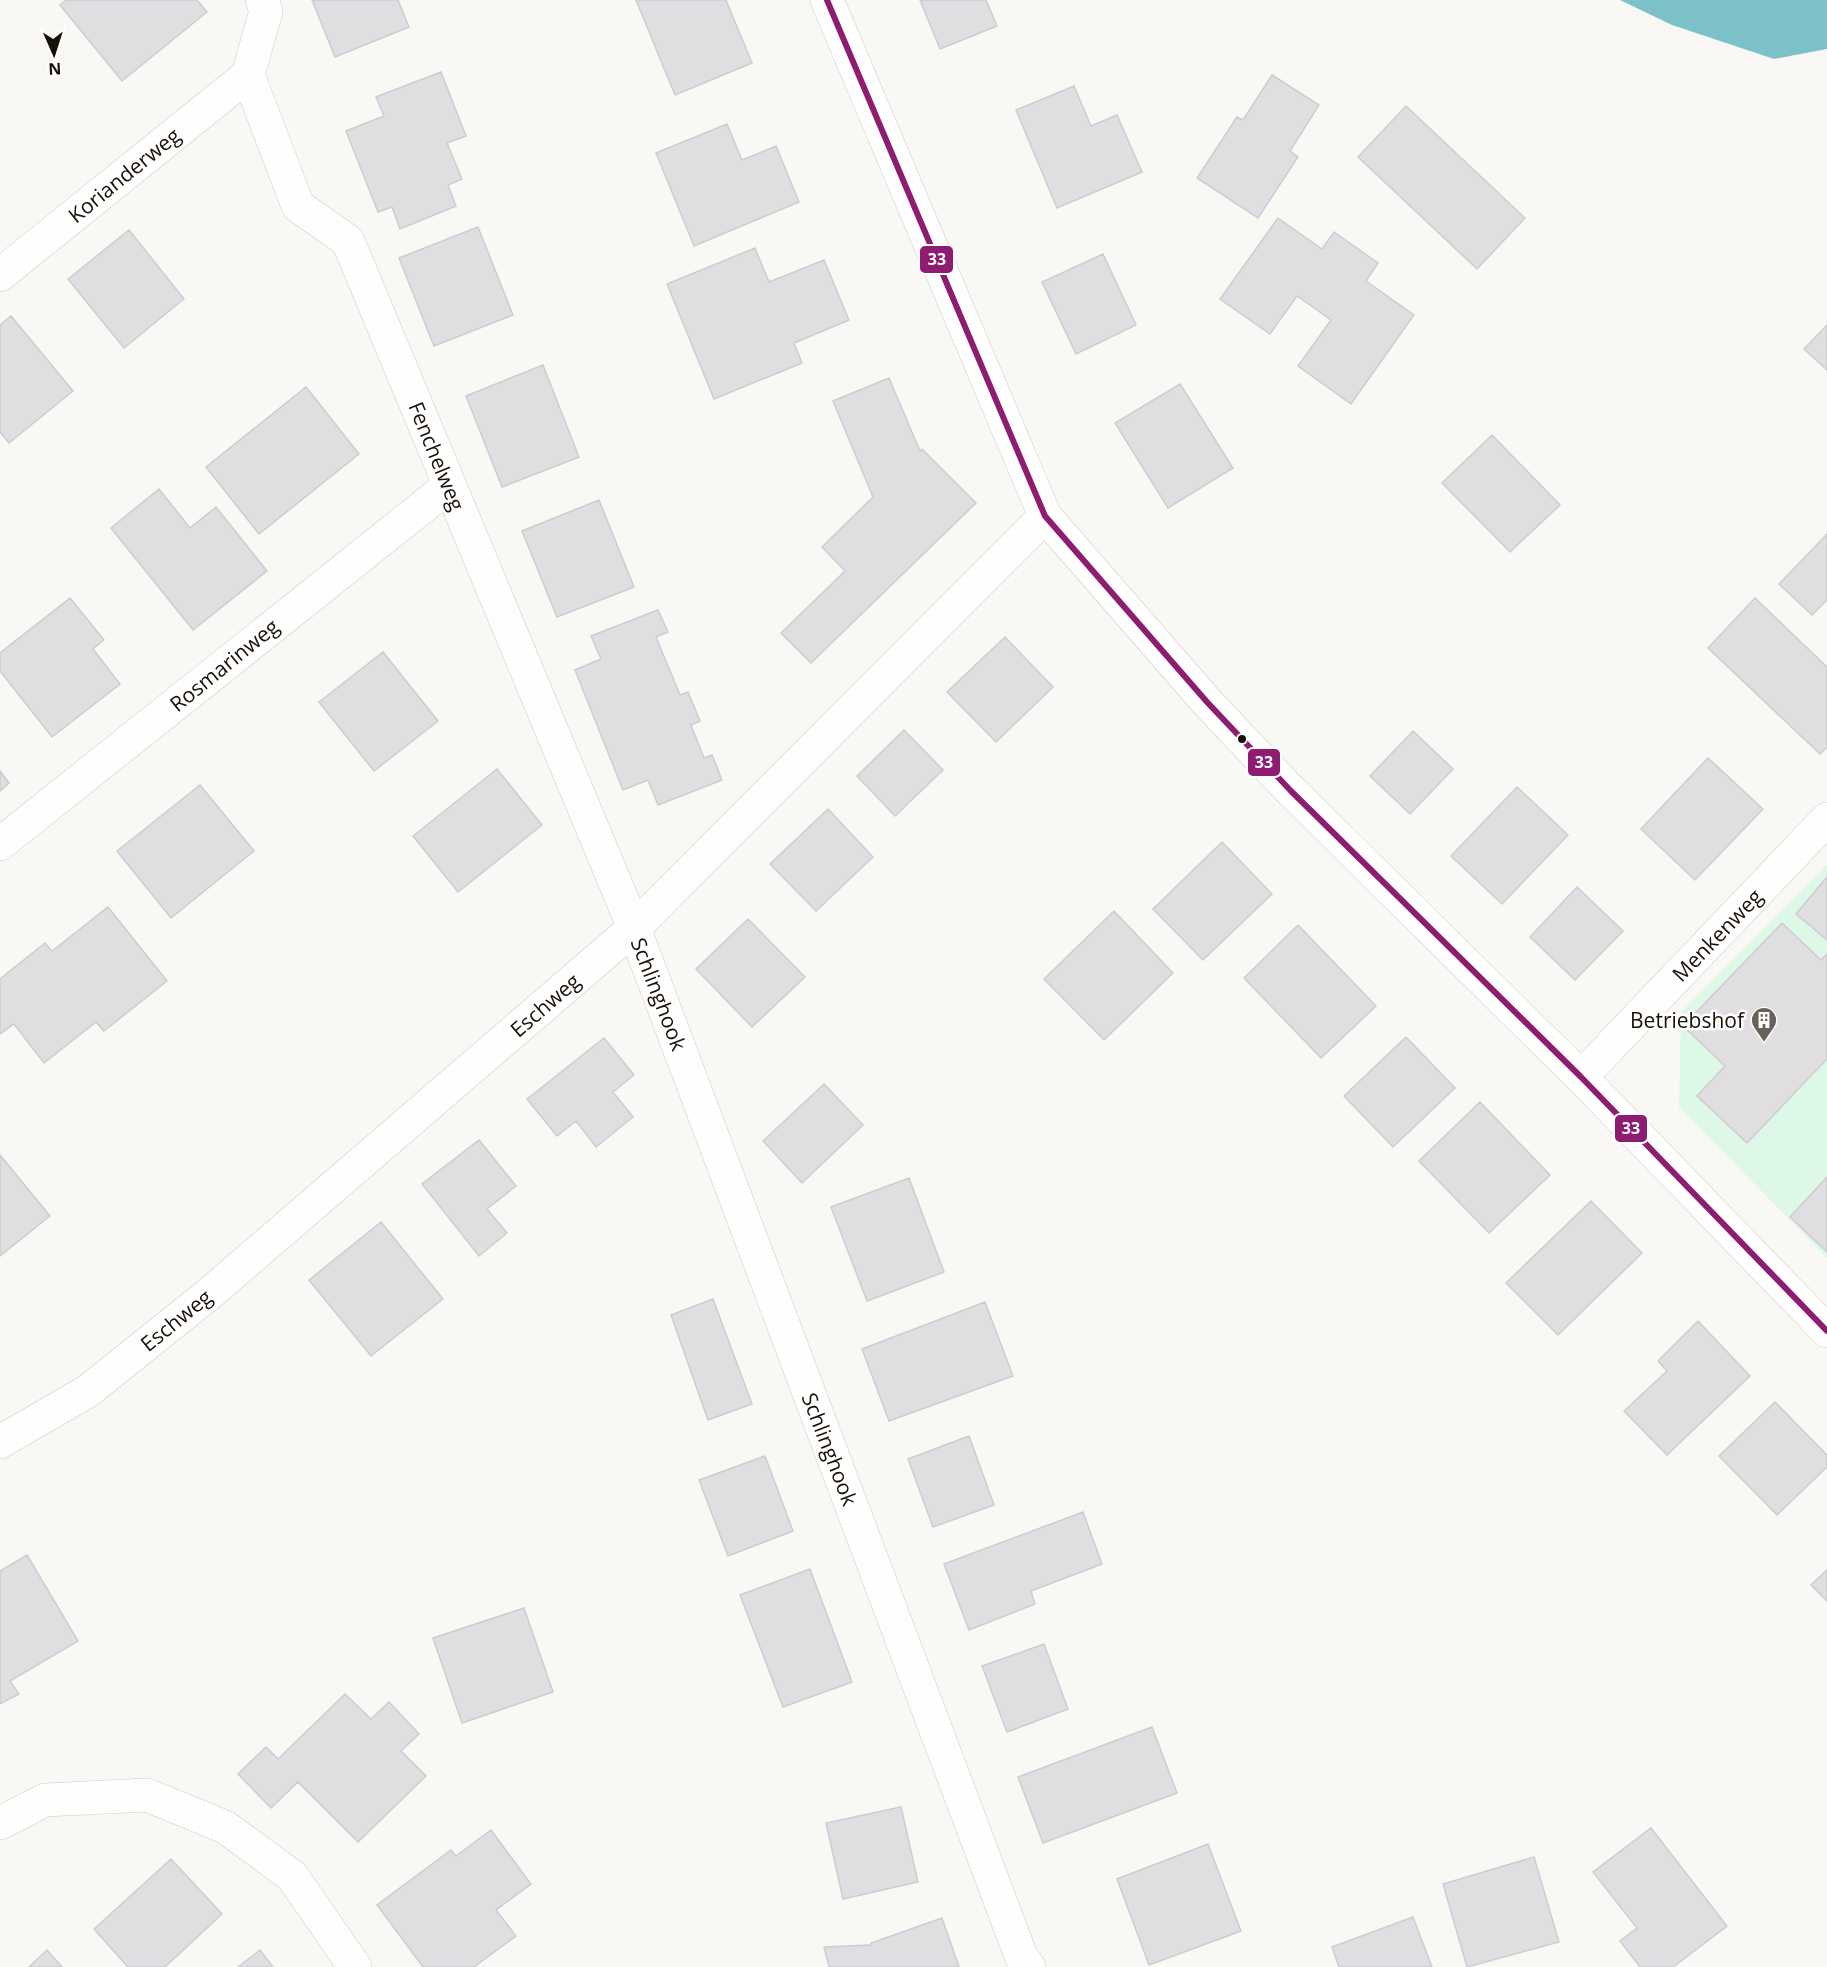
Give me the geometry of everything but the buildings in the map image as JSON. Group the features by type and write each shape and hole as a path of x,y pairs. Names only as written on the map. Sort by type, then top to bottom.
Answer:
{"street":[{"path":"248,75 266,11 262,0"},
{"path":"827,0 1045,516 1207,702 1291,791 1581,1077 1827,1331"},
{"name":"Korianderweg","path":"0,276 248,75"},
{"name":"Fenchelweg","path":"248,75 298,206 348,241 634,928"},
{"name":"Rosmarinweg","path":"0,844 449,486"},
{"name":"Eschweg","path":"0,1442 88,1391 209,1294 634,928 1045,516"},
{"name":"Menkenweg","path":"1581,1077 1827,819"},
{"name":"Schlinghook","path":"634,928 1021,1956 1029,1967"},
{"path":"0,1823 45,1800 147,1796 225,1827 292,1876 355,1967"}],"green space":[{"path":"1827,865 1827,1258 1679,1107 1681,1012"}],"water":[{"path":"1620,0 1827,0 1827,49 1774,59 1672,25"}],"transit line":[{"name":"33","path":"827,0 1045,516 1207,702 1291,791 1581,1077 1827,1331"}],"place":[{"name":"Betriebshof","path":"1764,1043"}]}
